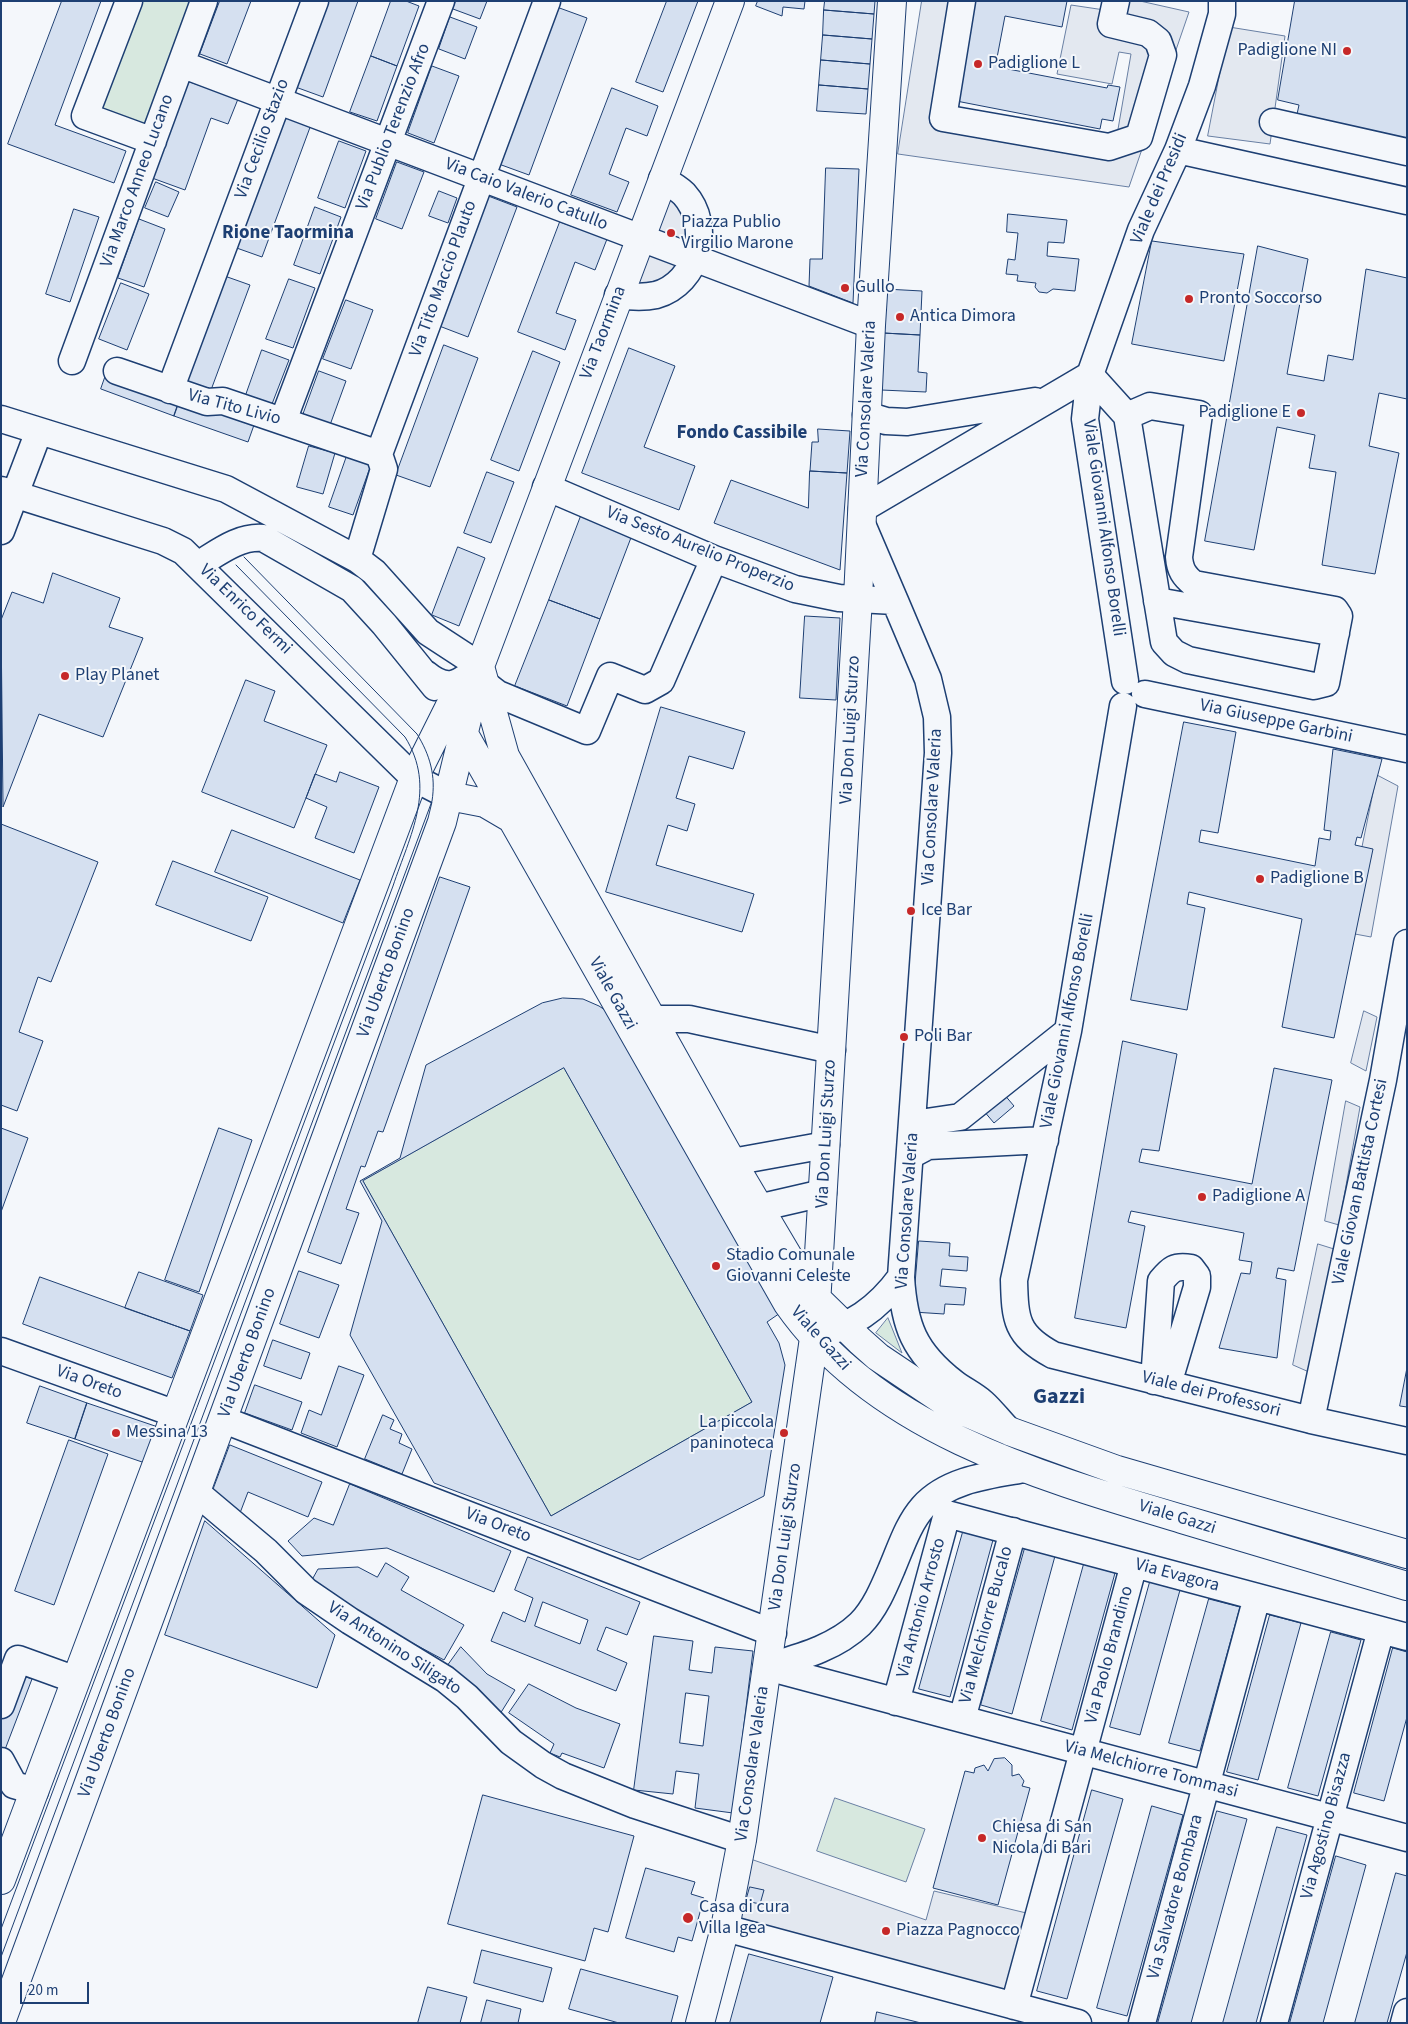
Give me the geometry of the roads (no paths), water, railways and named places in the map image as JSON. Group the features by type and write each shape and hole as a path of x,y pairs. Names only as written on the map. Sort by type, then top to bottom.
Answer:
{"main road":[{"name":"Via Taormina","path":"482,675 546,487 730,1"},
{"name":"Via Consolare Valeria","path":"858,598 870,325 892,1"},
{"name":"Via Don Luigi Sturzo","path":"767,1667 814,1338 858,598"},
{"path":"1,1880 414,778 449,708 482,675 505,756"},
{"name":"Via Uberto Bonino","path":"1,2022 224,1420 442,822 464,731 482,675"},
{"name":"Viale Gazzi","path":"449,708 464,731 783,1296 814,1338 853,1376 942,1431 1025,1469 1118,1500 1407,1586"},
{"path":"433,739 464,731 484,734 505,756"},
{"name":"Viale Gazzi","path":"505,756 758,1208 817,1299 878,1357 920,1387 951,1406 1009,1431 1117,1470 1407,1554"},
{"path":"449,796 485,803 514,820"},
{"name":"Via Consolare Valeria","path":"700,2023 725,1928 742,1840 767,1667"}],"street":[{"path":"129,1 85,116 153,141"},
{"name":"Via Marco Anneo Lucano","path":"72,361 204,1"},
{"name":"Via Cecilio Stazio","path":"170,390 315,1"},
{"name":"Via Publio Terenzio Afro","path":"283,421 441,1"},
{"name":"Via Tito Maccio Plauto","path":"357,559 384,469 379,454 547,1"},
{"path":"962,1 942,118 1109,148 1139,137 1163,55 1158,41 1148,33 1111,24 1116,1"},
{"name":"Viale dei Presidi","path":"1090,375 1141,230 1178,150 1202,86 1222,14 1222,1"},
{"name":"Via Caio Valerio Catullo","path":"181,64 870,325"},
{"path":"1273,122 1407,152"},
{"path":"1178,150 1406,197"},
{"path":"618,295 640,298 658,294 672,287 686,274 695,259 699,234 694,210 684,194 662,178"},
{"name":"Via Tito Livio","path":"117,372 206,402 223,401 379,454"},
{"path":"862,516 1090,375 1127,416 1164,642 1174,653 1188,660 1314,686 1326,683 1339,616 1334,610 1194,584 1186,577 1180,567 1181,543 1199,414 1150,406 1127,416"},
{"name":"Viale Giovanni Alfonso Borelli","path":"1023,1333 1016,1319 1014,1280 1068,1032 1131,694 1085,419 1090,375"},
{"path":"866,415 886,422 907,422 1050,399"},
{"path":"1,419 226,489 357,559 374,572 428,632 482,675 498,694 587,731 610,676 646,690 661,681 714,559"},
{"path":"1,531 8,492 39,431"},
{"name":"Via Sesto Aurelio Properzio","path":"546,487 714,559 795,589 839,598 858,598"},
{"name":"Via Enrico Fermi","path":"8,492 163,541 183,551 199,564 414,778 449,796"},
{"name":"Via Consolare Valeria","path":"862,516 928,679 937,717 938,753 901,1277 903,1310 908,1327 921,1351 939,1371 983,1403 1009,1431"},
{"path":"1145,529 1181,543"},
{"path":"199,564 239,541 251,537 263,538 352,589 426,674 449,708"},
{"path":"858,598 895,601"},
{"path":"1157,601 1336,633"},
{"path":"426,674 438,683 452,685 465,679 482,675"},
{"name":"Via Giuseppe Garbini","path":"1131,694 1407,749"},
{"name":"Viale Giovan Battista Cortesi","path":"1312,1420 1383,1080 1407,943"},
{"path":"652,1019 689,1019 832,1050"},
{"path":"913,1124 960,1117 1068,1032"},
{"path":"911,1155 928,1146 1045,1140"},
{"path":"732,1162 826,1145"},
{"path":"758,1208 824,1194"},
{"path":"814,1338 846,1327 879,1304 901,1277"},
{"name":"Viale dei Professori","path":"1023,1333 1034,1345 1053,1355 1312,1420 1407,1441"},
{"name":"Via Oreto","path":"1,1351 176,1414"},
{"name":"Via Oreto","path":"224,1420 773,1633"},
{"name":"Via Consolare Valeria","path":"767,1667 812,1654 838,1640 860,1624 877,1601 913,1521 935,1496 964,1483 1025,1469"},
{"name":"Via Antonino Siligato","path":"196,1493 266,1551 306,1591 350,1621 444,1679 467,1697 511,1742 543,1765 563,1776 635,1805 742,1840"},
{"name":"Via Evagora","path":"947,1514 1407,1637"},
{"name":"Via Antonio Arrosto","path":"896,1702 947,1514"},
{"name":"Via Melchiorre Bucalo","path":"962,1719 1013,1532"},
{"name":"Via Paolo Brandino","path":"1014,2006 1134,1564"},
{"name":"Via Salvatore Bombara","path":"1142,2023 1257,1597"},
{"name":"Via Agostino Bisazza","path":"1274,2023 1380,1630"},
{"path":"1,1705 18,1658 76,1680"},
{"name":"Via Melchiorre Tommasi","path":"767,1667 1407,1838"},
{"path":"1,1761 14,1785 35,1791"},
{"path":"725,1928 1078,2023"},
{"path":"1404,2023 1407,2012"}],"tram line":[{"path":"1,1957 432,801 433,783 431,766 417,734 244,557"},
{"path":"1,1929 393,886 413,830 417,812 420,793 419,775 414,756 405,737 236,565"}],"place":[{"name":"Padiglione NI","path":"1347,51"},
{"name":"Padiglione L","path":"978,64"},
{"name":"Piazza Publio Virgilio Marone","path":"671,233"},
{"name":"Gullo","path":"845,288"},
{"name":"Pronto Soccorso","path":"1189,299"},
{"name":"Antica Dimora","path":"900,317"},
{"name":"Padiglione E","path":"1301,413"},
{"name":"Play Planet","path":"65,676"},
{"name":"Padiglione B","path":"1260,879"},
{"name":"Ice Bar","path":"911,911"},
{"name":"Poli Bar","path":"904,1037"},
{"name":"Padiglione A","path":"1202,1197"},
{"name":"Stadio Comunale Giovanni Celeste","path":"716,1266"},
{"name":"Messina 13","path":"116,1433"},
{"name":"La piccola paninoteca","path":"784,1433"},
{"name":"Chiesa di San Nicola di Bari","path":"982,1838"},
{"name":"Casa di cura Villa Igea","path":"688,1918"},
{"name":"Piazza Pagnocco","path":"886,1931"}],"district":[{"name":"Rione Taormina","path":"288,234"},
{"name":"Fondo Cassibile","path":"742,434"},
{"name":"Gazzi","path":"1059,1398"}]}
